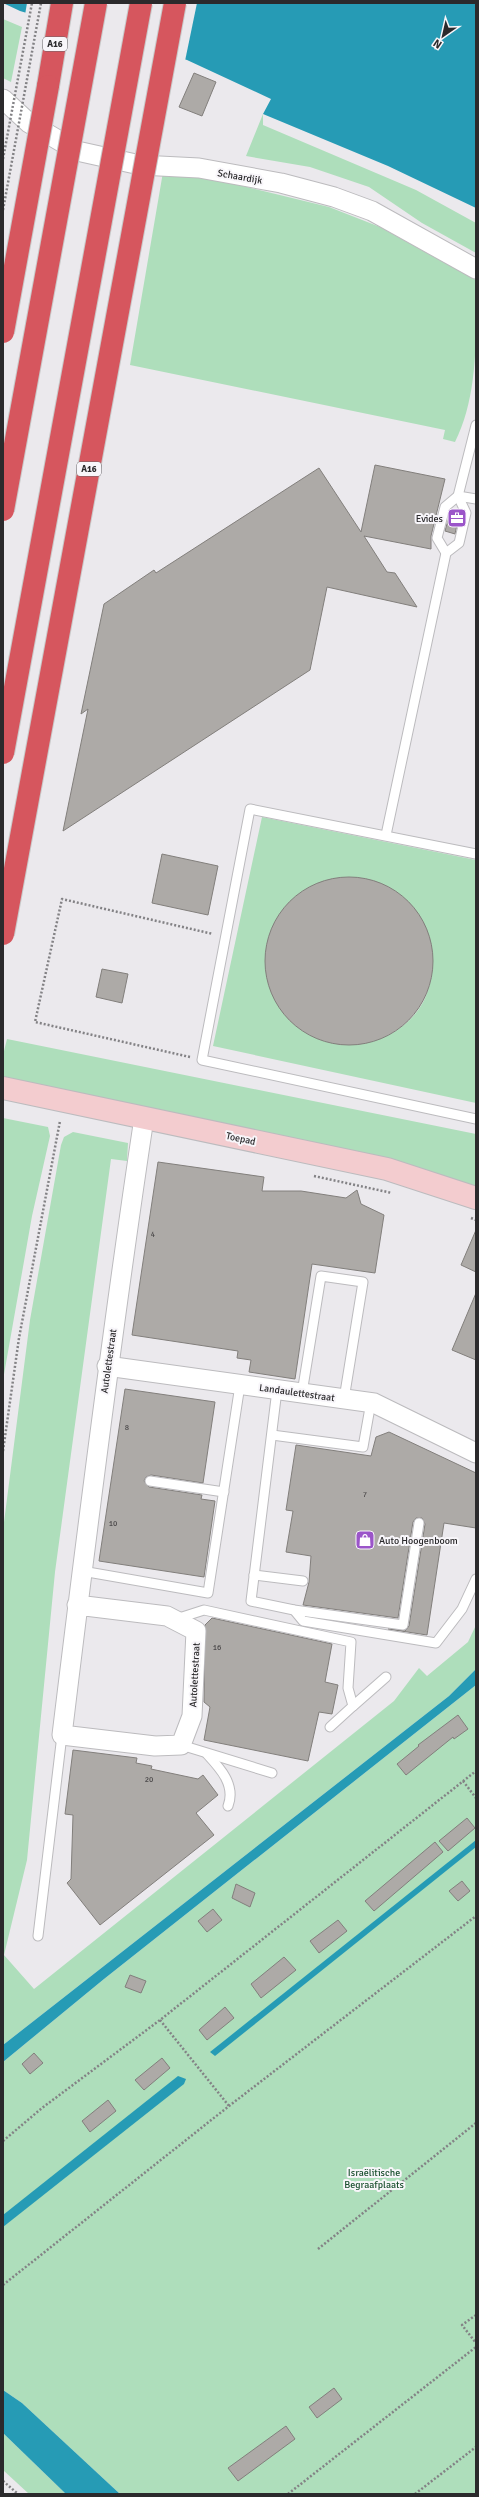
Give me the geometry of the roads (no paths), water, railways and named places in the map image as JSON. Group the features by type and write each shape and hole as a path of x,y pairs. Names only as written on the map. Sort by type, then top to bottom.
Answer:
{"highway":[{"name":"A16","path":"3,332 62,3"},
{"path":"3,510 96,3"},
{"path":"3,753 141,3"},
{"name":"A16","path":"3,934 175,3"}],"street":[{"name":"Schaardijk","path":"3,99 29,123 77,151 140,165 199,168 281,183 334,197 372,212 476,269"},
{"name":"Toepad","path":"3,1088 387,1169 472,1207"},
{"name":"Autolettestraat","path":"62,1735 107,1366 144,1118"},
{"name":"Landaulettestraat","path":"107,1366 371,1402 476,1453"},
{"name":"Autolettestraat","path":"77,1605 168,1616 196,1631 192,1716 181,1745"},
{"path":"62,1735 155,1746 181,1745"}],"lane":[{"path":"386,835 446,553 437,538 445,507 458,496 476,425"},
{"path":"458,496 476,499"},
{"path":"446,553 459,544 466,513 458,496"},
{"path":"476,854 250,809 202,1060 476,1119"},
{"path":"302,1393 321,1276 363,1282 344,1399"},
{"path":"82,1571 208,1593 240,1385"},
{"path":"277,1390 251,1601 294,1610 403,1625 419,1523"},
{"path":"272,1434 363,1447 371,1402"},
{"path":"150,1481 224,1492"},
{"path":"254,1575 303,1581"},
{"path":"294,1610 304,1621 436,1643 462,1609 476,1579"},
{"path":"175,1619 204,1610 351,1642 348,1688 353,1706"},
{"path":"330,1727 386,1677"},
{"name":"Autolettestraat","path":"38,1936 62,1735"},
{"path":"181,1745 272,1773"},
{"path":"206,1753 222,1771 230,1785 230,1801 228,1806"}],"water":[{"path":"3,3 476,3 476,208 388,166 263,114 271,99 187,60 20,11"},
{"path":"476,1669 476,1685 104,1979 3,2062 3,2045 449,1696"},
{"path":"476,1840 476,1847 215,2056 210,2052"},
{"path":"178,2076 186,2079 184,2084 3,2227 3,2215"},
{"path":"3,2390 22,2403 120,2494 66,2494 3,2433"}],"place":[{"name":"Evides","path":"457,518"},
{"name":"Auto Hoogenboom","path":"365,1540"}],"park label":[{"name":"Israëlitische Begraafplaats","path":"374,2178"}]}
